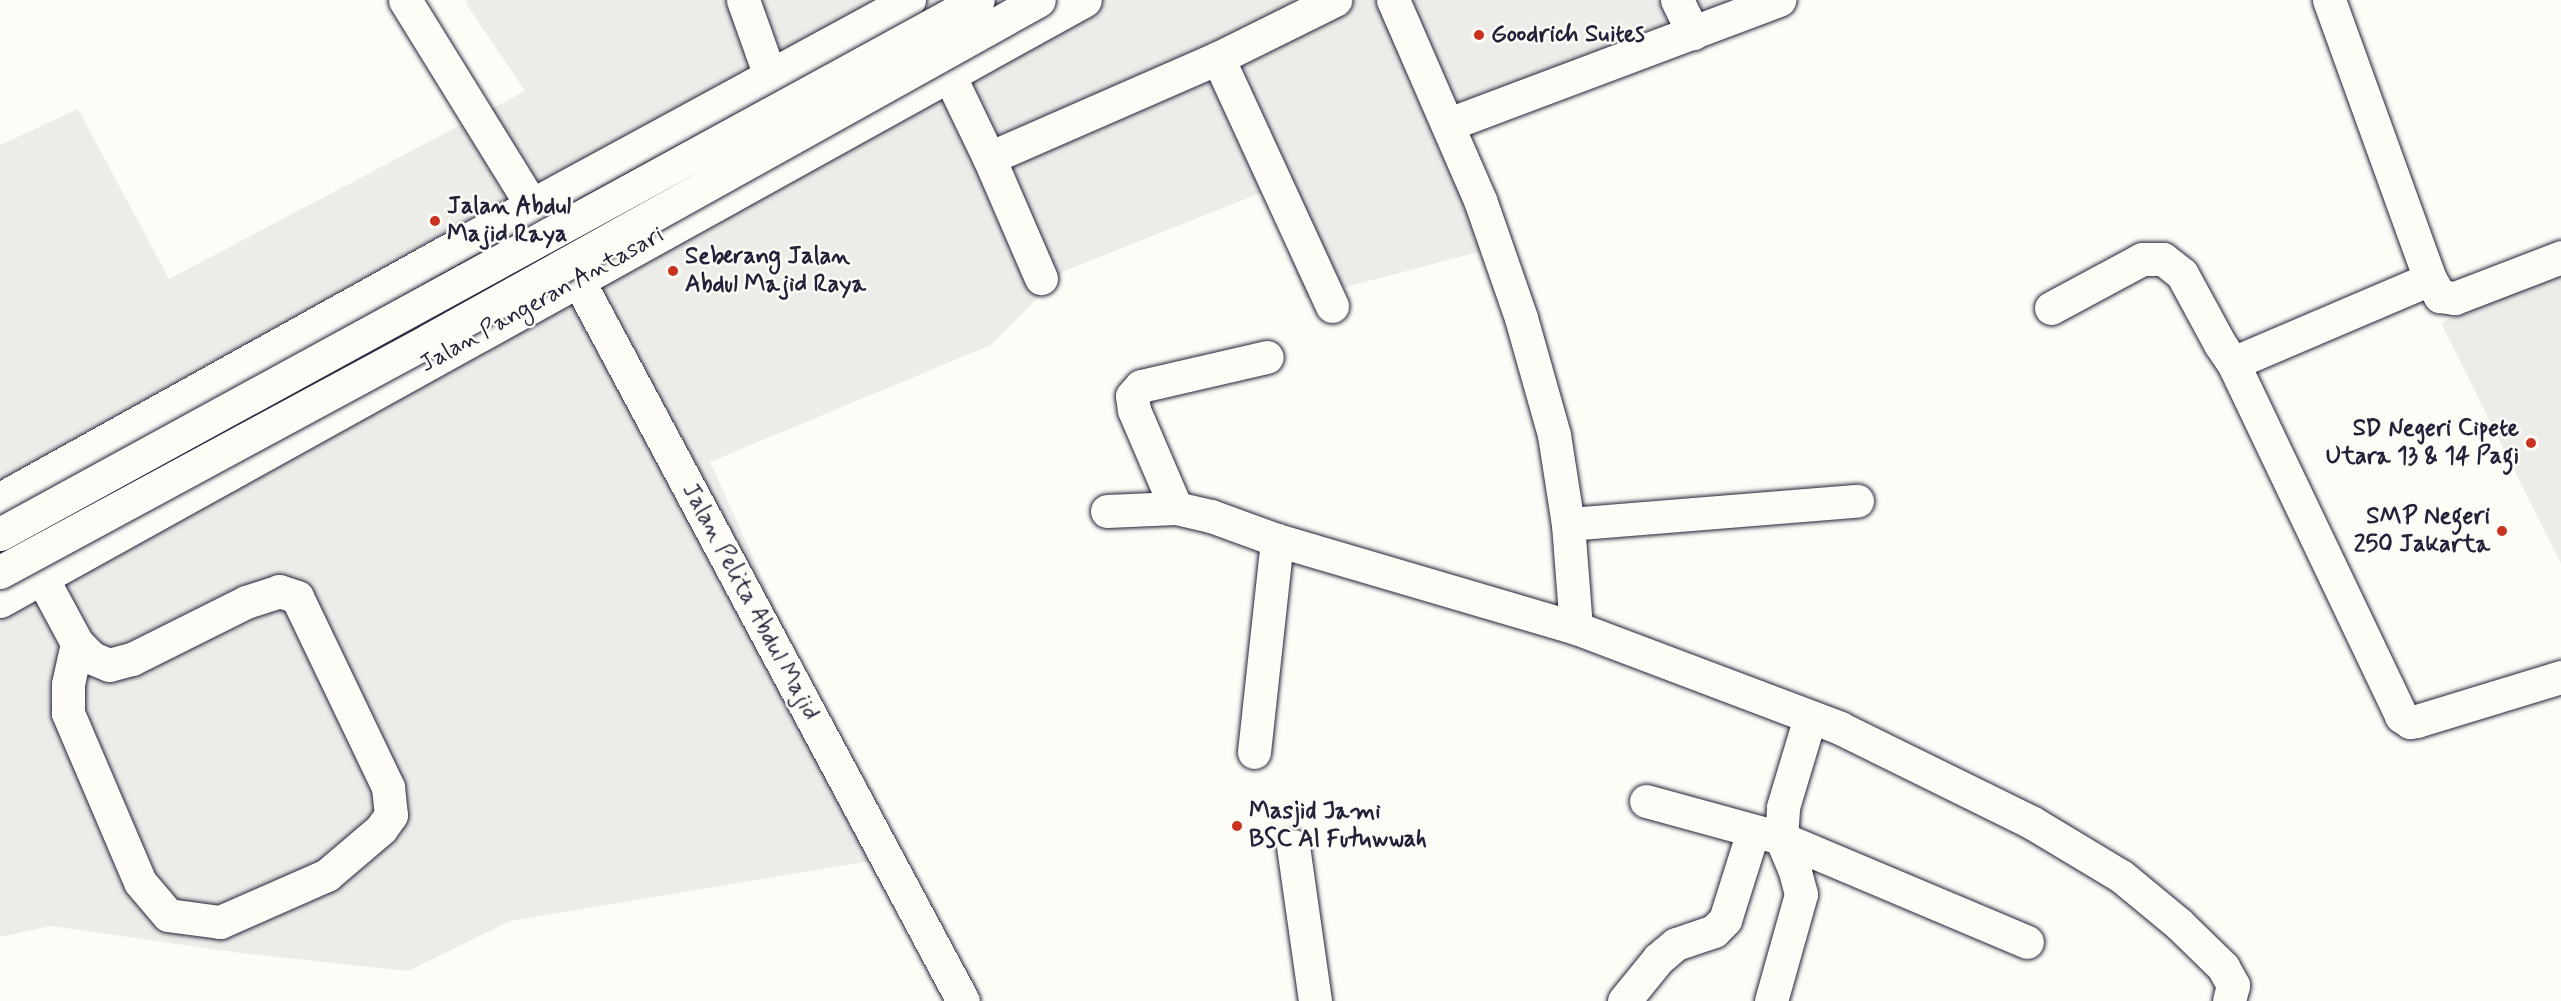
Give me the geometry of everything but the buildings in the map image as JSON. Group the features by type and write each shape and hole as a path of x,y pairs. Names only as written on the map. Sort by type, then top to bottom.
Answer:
{"street":[{"path":"405,0 533,205"},
{"path":"743,0 770,76"},
{"path":"0,499 909,0"},
{"path":"0,534 978,0"},
{"path":"0,572 429,339 1040,0"},
{"name":"Jalan Pangeran Antasari","path":"0,601 1085,0"},
{"path":"989,158 1218,58 1335,0"},
{"path":"1393,0 1449,124 1480,200 1521,318 1554,435 1568,524 1576,628"},
{"path":"1677,0 1693,33"},
{"path":"1449,124 1779,0"},
{"path":"2329,0 2430,279 2440,296 2455,298 2561,257"},
{"path":"1218,58 1332,306"},
{"path":"949,75 989,158 1041,278"},
{"name":"Jalan Pelita Abdul Majid","path":"533,205 578,280 963,1001"},
{"path":"2051,308 2142,259 2163,259 2182,274 2220,344 2233,363 2401,716 2410,722 2417,721 2561,677"},
{"path":"2233,363 2430,279"},
{"path":"1176,508 1134,410 1132,396 1140,386 1267,357"},
{"path":"1568,524 1857,501"},
{"path":"1107,511 1176,508 1211,516 1277,540 1576,628 1840,728 2031,822 2121,876 2179,924 2223,967 2233,985 2229,1001"},
{"path":"1254,752 1277,540"},
{"path":"42,578 77,643 92,658 109,665 132,659 246,602 279,591 297,597 388,787 391,815 381,829 327,875 316,880 220,922 168,915 140,882 68,713 68,684 77,643"},
{"path":"1624,1001 1658,959 1676,944 1714,931 1725,920 1767,834 1783,807 1810,717"},
{"path":"1646,801 1767,834 2027,942"},
{"path":"1767,834 1795,871 1801,894 1771,1001"},
{"path":"1293,846 1315,1001"}],"shaded area":[{"path":"468,0 1755,0 1461,106 1508,244 1305,298 1266,191 1064,271 991,345 710,462 889,858 510,921 408,971 240,953 51,926 0,937 0,145 78,109 169,279 525,91 465,2"},
{"name":"SD Negeri Cipete Utara 13 & 14 Pagi","path":"2561,269 2561,564 2441,323"}],"place":[{"name":"Goodrich Suites","path":"1479,35"},
{"name":"Jalan Abdul Majid Raya","path":"435,221"},
{"name":"Seberang Jalan Abdul Majid Raya","path":"673,271"},
{"name":"SD Negeri Cipete Utara 13 & 14 Pagi","path":"2531,443"},
{"name":"SMP Negeri 250 Jakarta","path":"2502,531"},
{"name":"Masjid Jami BSC Al Futuwwah","path":"1237,826"}]}
